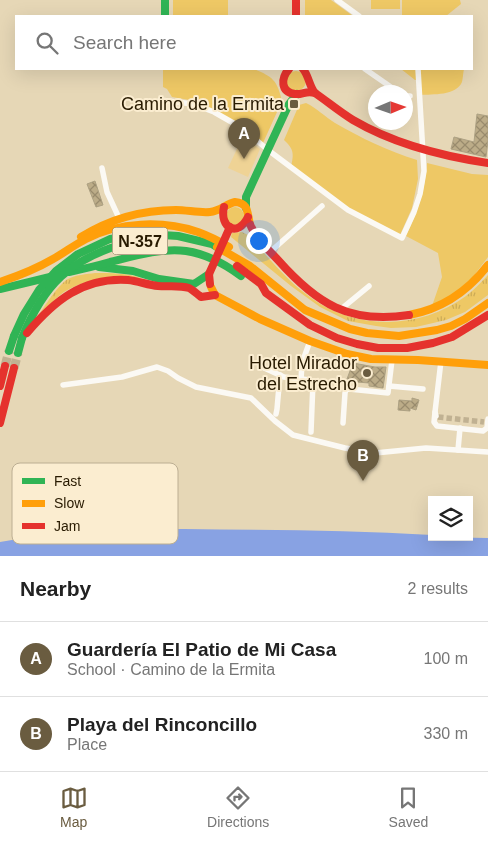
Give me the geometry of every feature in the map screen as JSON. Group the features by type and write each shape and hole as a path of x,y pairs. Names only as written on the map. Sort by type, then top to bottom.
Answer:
{"main road":[{"path":"165,0 165,15"},
{"path":"296,0 296,15"},
{"path":"305,70 309,76 312,90 353,120 384,136 423,151 488,164"},
{"path":"284,71 283,85 286,90 293,93 310,91 316,93"},
{"path":"305,91 310,82"},
{"path":"293,93 246,197 246,208 251,228 270,252 307,290 317,298 356,314 376,317 401,317 432,309 459,295 483,273 488,265"},
{"path":"238,202 246,197"},
{"path":"64,251 93,230 119,218 150,212 178,210 218,211 232,202 243,204 246,208"},
{"path":"224,208 222,220 229,231"},
{"path":"206,296 210,292 210,273 229,231 241,227 246,223 248,217"},
{"path":"0,282 34,270 64,251 110,230 156,224 185,228 218,239 251,260 311,306 319,316"},
{"name":"N-357","path":"9,351 24,314 39,290 56,271 78,254 110,239 146,234 178,236 212,244 250,266 305,310 350,329 374,334 399,336 452,326 488,303"},
{"name":"N-357","path":"22,338 34,310 48,290 63,274 97,252 112,246 147,240 177,241 210,251 246,272 261,284 266,293 293,314 323,332 357,344 378,348 407,348 432,343 452,337 488,315"},
{"path":"0,289 143,254 184,251 220,262 266,293"},
{"path":"83,268 120,268 159,279 196,285 210,273"},
{"path":"18,353 22,338 40,316 70,292 88,284 101,281 133,281 158,286 188,288 206,280 215,295"},
{"path":"196,285 197,295 201,297 215,295 260,319 310,341 347,354 371,359 441,361 488,365"},
{"path":"0,386 5,366"},
{"path":"0,423 14,368"}],"street":[{"path":"337,0 358,15"},
{"path":"367,70 388,85"},
{"path":"160,100 193,104 214,112 242,128 348,210 402,238 420,194 424,171 418,70"},
{"path":"102,168 107,192 119,218"},
{"path":"270,252 322,206"},
{"path":"341,309 369,286"},
{"path":"301,380 302,363 310,341"},
{"path":"343,423 345,392 349,389 388,393 392,360"},
{"path":"441,361 434,422 436,425 484,431 487,428 487,419"},
{"path":"63,385 122,377 157,367 168,370 178,378 196,387 250,398 275,422 293,435 374,453 426,448 488,452"},
{"path":"262,367 288,378 310,380 314,383 311,432"},
{"path":"276,414 280,375"},
{"path":"389,386 423,389"},
{"path":"458,450 460,428"}],"shaded area":[{"path":"243,136 260,149 248,177 228,168"}],"green space":[{"path":"173,0 228,0 228,15 173,15"},
{"path":"305,0 331,0 352,15 305,15"},
{"path":"371,0 400,0 400,9 371,9"},
{"path":"402,0 460,0 461,4 447,15 402,15"},
{"path":"163,70 256,70 266,74 273,80 282,101 263,143 211,108 195,101 172,97 167,89 163,87"},
{"path":"402,70 464,70 462,82 459,87 450,92 420,95 419,80 415,80"},
{"path":"296,71 303,74 306,81 303,88 296,91 289,88 286,81 289,74"},
{"path":"306,103 355,134 417,160 418,179 412,208 400,235 350,209 291,167 292,152 290,146 284,140 299,105"},
{"path":"427,163 472,174 488,175 488,257 472,278 452,296 432,306 442,277 438,253 406,236 420,201 425,183"},
{"path":"235,207 241,210 244,216 241,222 235,225 229,222 226,216 229,210"},
{"path":"242,232 248,235 277,268 301,290 328,308 347,316 367,321 388,322 409,320 429,315 448,307 466,296 488,275 488,295 465,312 446,320 416,327 391,328 348,321 320,307 231,237 232,233"},
{"path":"95,273 124,274 141,278 111,278 82,283 64,292 40,313 53,294 68,279"}],"water":[{"path":"178,529 339,531 428,535 428,541 473,541 473,538 488,538 488,556 0,556 0,542 12,540 12,544 178,544"}],"building":[{"path":"477,114 488,116 486,157 451,149 454,137 474,142"},
{"path":"95,181 103,205 96,207 87,184"},
{"name":"Hotel Mirador del Estrecho","path":"353,363 386,367 383,388 347,379"},
{"path":"412,398 419,400 416,410 410,408 410,411 398,410 399,400 412,401"}],"tunnel":[{"path":"5,366 9,351"},
{"path":"14,368 18,353"},
{"path":"438,417 484,422"}],"traffic: fast":[{"path":"165,0 165,15"},
{"path":"246,208 246,197 289,104 297,94"},
{"path":"14,336 24,314 39,290 56,271 78,254 110,239 146,234 178,236 212,244 217,247"},
{"path":"22,338 30,319 40,303 61,276 89,257 126,243"},
{"path":"69,272 147,253 176,250 193,252 208,257 241,276"},
{"path":"99,267 133,271 159,279 194,284 209,274"},
{"path":"0,289 50,277"},
{"path":"9,351 14,336"},
{"path":"18,353 22,338"}],"traffic: slow":[{"path":"81,237 103,225 138,214 163,210 210,212 235,202 245,206 250,224"},
{"path":"0,282 40,266 99,233 126,226 155,224 184,228 206,235 229,247"},
{"path":"217,247 250,266 305,310 350,329 367,333 399,336 437,330 465,319 488,303"},
{"path":"409,315 432,308 453,298 472,283 488,265"},
{"path":"211,287 215,295 260,319 310,341 347,354 371,359 488,365"}],"traffic: jam":[{"path":"296,0 296,15"},
{"path":"288,70 283,80 284,88 287,91 295,94 315,93"},
{"path":"304,70 315,93 348,117 369,128 418,148 488,163"},
{"path":"224,207 224,220 230,228 235,229 239,227 248,217"},
{"path":"250,224 255,234 292,275 321,299 351,313 388,317 409,315"},
{"path":"210,284 209,274 230,227"},
{"path":"237,266 261,284 266,293 310,325 337,338 357,344 378,348 407,348 433,343 452,337 488,315"},
{"path":"27,333 59,301 83,287 97,283 112,280 128,280 158,286 185,287 201,297 215,295"},
{"path":"0,386 5,366"},
{"path":"0,423 14,368"}],"place":[{"name":"Camino de la Ermita","path":"294,104"},
{"name":"Guardería El Patio de Mi Casa","path":"244,159"},
{"name":"Hotel Mirador del Estrecho","path":"367,373"},
{"name":"Playa del Rinconcillo","path":"363,481"}]}
